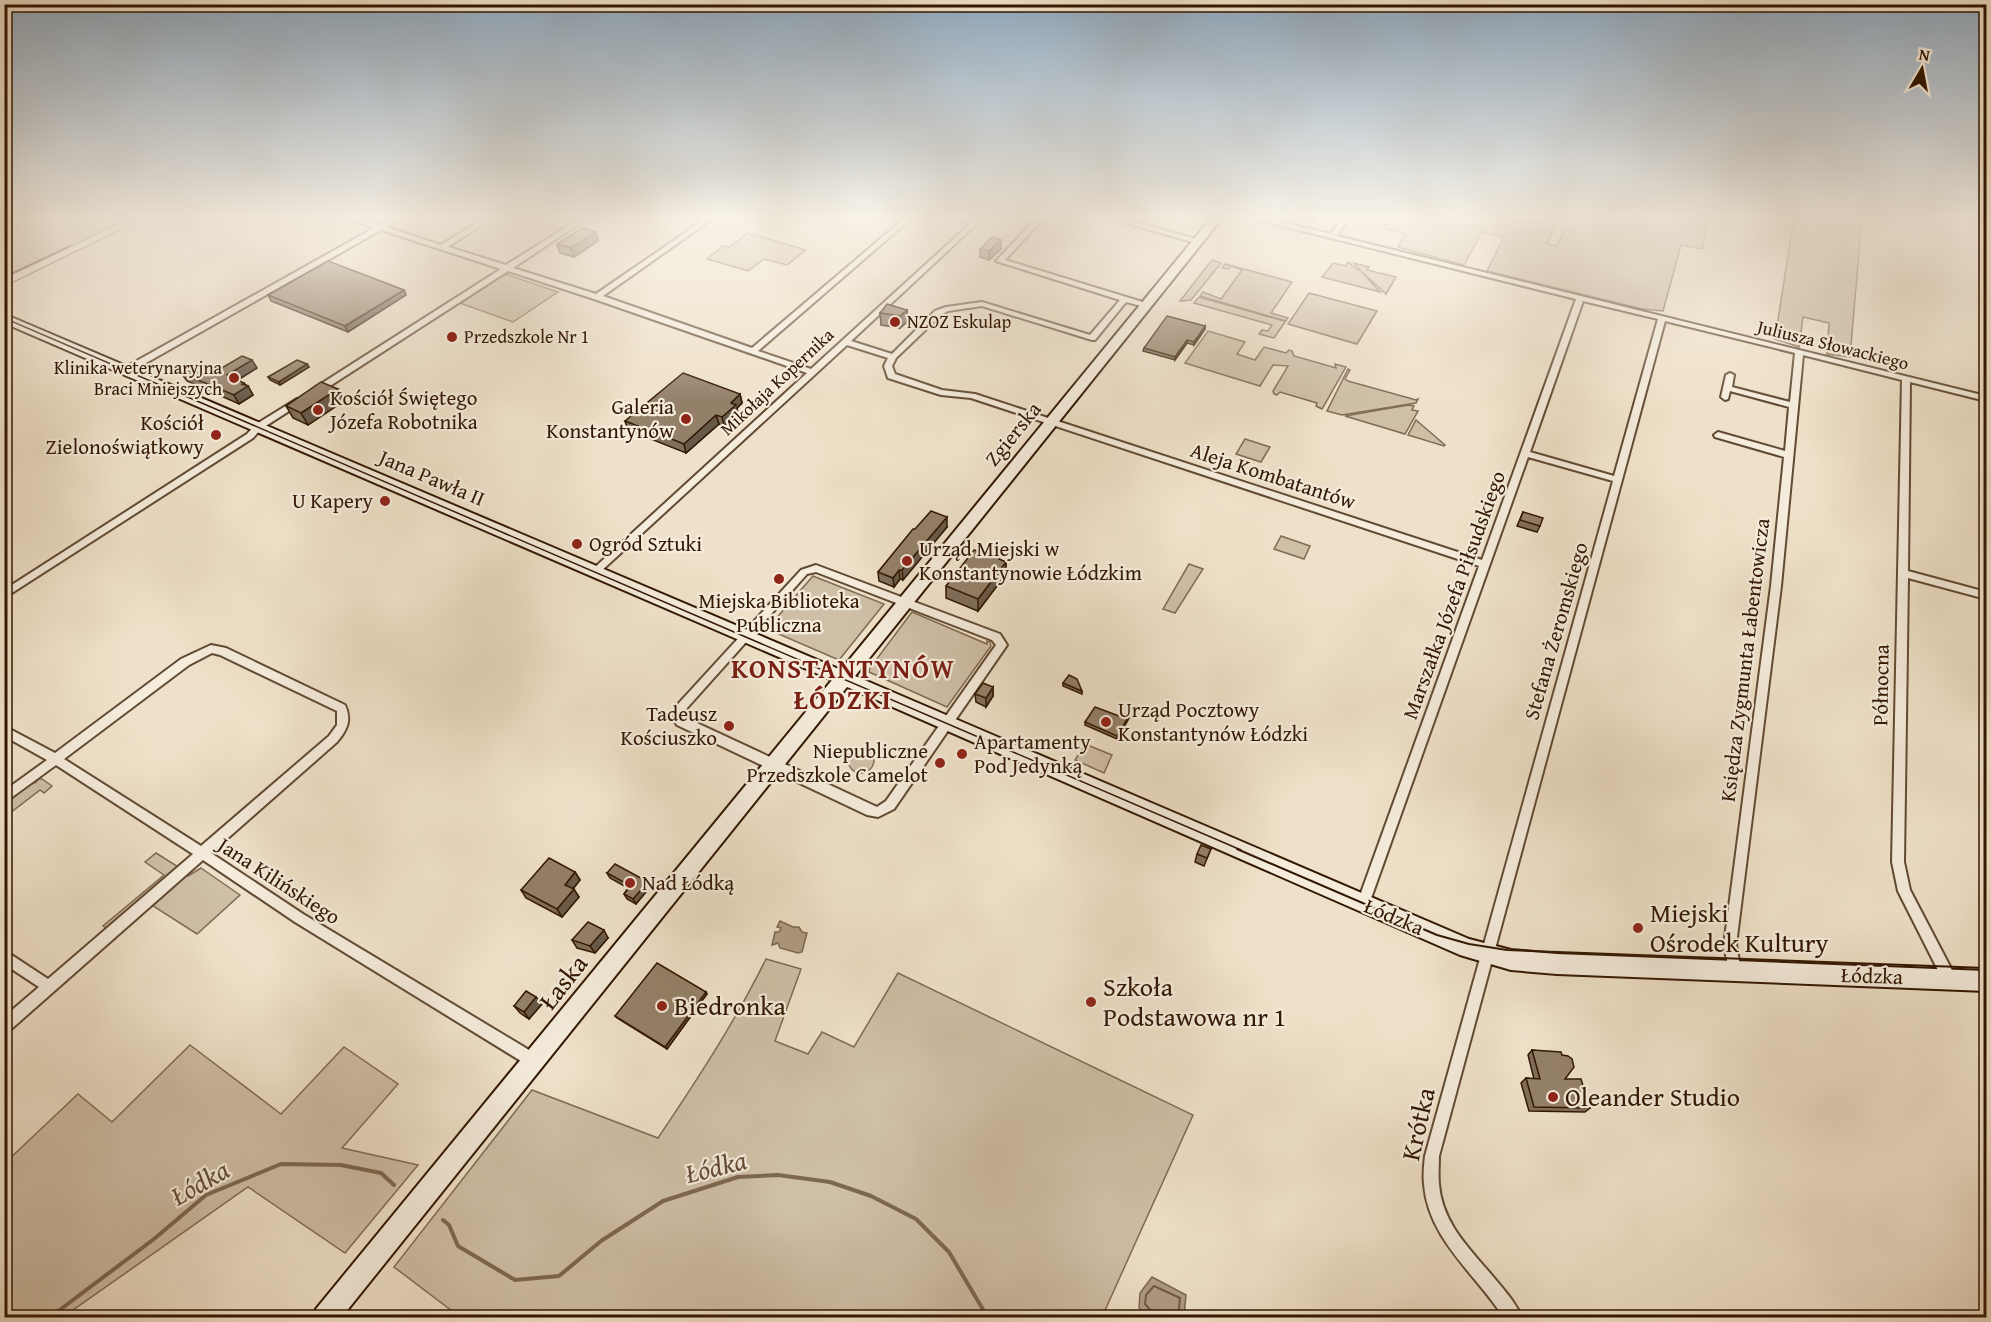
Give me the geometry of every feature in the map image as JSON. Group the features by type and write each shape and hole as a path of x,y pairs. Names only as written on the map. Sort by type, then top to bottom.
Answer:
{"main road":[{"name":"Zgierska","path":"843,679 1168,279"},
{"name":"Jana Pawła II","path":"4,318 843,679"},
{"name":"Łódzka","path":"843,679 1363,904 1467,948 1487,954 1511,960 1557,964 1986,981"},
{"name":"Łaska","path":"325,1317 843,679"}],"street":[{"path":"127,370 288,279"},
{"path":"4,595 491,279"},
{"path":"541,279 812,372"},
{"path":"597,297 623,279"},
{"path":"752,352 838,279"},
{"name":"Mikołaja Kopernika","path":"596,571 914,279"},
{"path":"1058,279 1146,306"},
{"name":"Juliusza Słowackiego","path":"1499,279 1986,398"},
{"path":"845,342 892,357 938,313 946,309 982,304 1092,338 1125,299"},
{"name":"Marszałka Józefa Piłsudskiego","path":"1363,904 1483,564 1580,299"},
{"name":"Stefana Żeromskiego","path":"1487,954 1662,318"},
{"name":"Księdza Zygmunta Łabentowicza","path":"1735,971 1730,945 1776,586 1799,352"},
{"name":"Aleja Kombatantów","path":"892,357 888,366 891,376 941,392 972,396 1483,564"},
{"path":"1730,375 1726,392 1794,406"},
{"name":"Północna","path":"1906,379 1898,872 1904,891 1950,980"},
{"path":"1716,446 1719,432 1788,455"},
{"path":"1524,453 1618,480"},
{"path":"808,569 823,569 996,637 1002,645 890,805 878,812 871,811 681,722 678,718 683,706 746,636 808,569"},
{"path":"1903,573 1986,595"},
{"path":"4,798 185,662 211,649 222,651 341,708 345,717 343,727 333,739 4,1026"},
{"name":"Jana Kilińskiego","path":"4,730 55,759 203,853 298,918 534,1061"},
{"name":"Krótka","path":"1487,954 1432,1156 1430,1180 1435,1205 1448,1235 1514,1317"},
{"path":"4,956 49,987"}],"shaded area":[{"path":"498,279 519,279 558,292 513,322 460,303"},
{"path":"1197,279 1208,279 1191,300 1180,301"},
{"path":"1236,279 1280,279 1292,282 1271,313 1288,318 1286,321 1200,296 1203,292 1221,299"},
{"path":"1329,279 1368,279 1380,292"},
{"path":"1369,279 1395,279 1386,294"},
{"path":"1518,279 1672,279 1663,311 1642,309"},
{"path":"1784,279 1857,279 1850,357 1827,354 1829,323 1803,317 1799,347 1775,339"},
{"path":"1309,293 1377,311 1357,344 1288,324"},
{"path":"1199,297 1285,322 1274,338 1259,334 1262,330 1268,331 1272,325 1194,303"},
{"path":"1208,331 1245,342 1237,354 1255,360 1264,347 1286,353 1289,350 1294,356 1336,368 1335,364 1346,367 1322,409 1316,406 1317,403 1280,392 1277,395 1274,394 1273,391 1288,366 1273,365 1260,386 1185,363"},
{"path":"1348,369 1350,370 1345,379 1348,381 1418,399 1416,403 1342,415 1327,411"},
{"path":"1408,405 1414,406 1412,410 1418,411 1405,434 1345,416"},
{"path":"1416,420 1445,445 1408,435"},
{"path":"1245,439 1270,447 1261,462 1236,454"},
{"path":"1281,536 1310,546 1304,559 1274,549"},
{"path":"1189,564 1203,569 1175,613 1163,609"},
{"path":"813,576 884,604 839,660 767,629"},
{"path":"912,612 987,644 987,641 990,642 991,646 947,707 869,672"},
{"path":"1085,744 1112,755 1104,773 1075,760"},
{"path":"861,747 870,751 874,760 870,769 861,773 852,769 848,760 852,751"},
{"path":"39,779 52,786 44,793 40,790 5,817 5,802"},
{"path":"156,853 180,868 108,929 103,926 164,875 145,862"},
{"path":"201,868 240,895 197,934 150,904 185,874 188,876"},
{"path":"766,959 801,969 775,1041 808,1054 822,1032 854,1047 898,973 1193,1115 1102,1317 460,1317 394,1267 532,1090 658,1138 728,1028"},
{"path":"190,1045 281,1114 344,1047 398,1084 342,1148 418,1165 345,1253 248,1187 63,1317 5,1317 5,1163 78,1094 112,1122"}],"water":[{"path":"780,921 793,927 799,927 802,932 807,933 802,952 780,948 778,943 772,945 775,932 779,932 781,928 777,927"},
{"path":"1152,1277 1186,1295 1184,1317 1150,1317 1139,1308 1140,1293"}],"building":[{"path":"297,279 374,279 404,290 345,326 268,295"},
{"path":"887,304 907,310 900,316 880,313"},
{"path":"1167,316 1205,326 1194,342 1187,340 1175,357 1144,348"},
{"path":"242,356 252,360 227,375 248,386 234,395 181,373 196,364 215,372"},
{"path":"297,360 307,364 279,382 268,377"},
{"name":"Galeria Konstantynów","path":"683,373 740,394 731,403 736,405 722,417 716,415 684,444 625,421"},
{"path":"321,382 338,389 301,413 286,406"},
{"path":"931,511 947,517 893,578 878,572 913,529"},
{"path":"1523,512 1543,518 1540,526 1520,520"},
{"path":"974,550 981,552 983,550 1006,562 978,599 946,586"},
{"path":"1069,675 1077,679 1082,691 1063,683"},
{"path":"983,683 993,687 986,698 975,694"},
{"name":"Urząd Pocztowy Konstantynów Łódzki","path":"1095,707 1119,716 1121,712 1129,716 1117,736 1085,722"},
{"path":"1201,845 1211,849 1207,858 1197,854"},
{"path":"549,858 575,872 565,885 574,889 557,909 521,890"},
{"name":"Nad Łódką","path":"615,864 648,882 633,899 624,894 631,886 607,873"},
{"path":"588,922 604,930 590,946 572,940"},
{"name":"Biedronka","path":"657,963 706,992 665,1047 615,1016"},
{"path":"526,991 536,997 524,1012 514,1006"},
{"path":"1532,1050 1561,1052 1562,1055 1572,1059 1574,1067 1565,1079 1581,1079 1590,1108 1534,1107 1526,1078 1540,1079"}],"waterway":[{"name":"Łódka","path":"49,1318 154,1239 206,1195 281,1164 341,1165 381,1173 394,1185"},
{"name":"Łódka","path":"443,1220 449,1225 458,1246 515,1280 559,1276 601,1241 663,1201 738,1177 778,1175 830,1182 871,1196 916,1219 949,1252 988,1318"}],"tram line":[{"path":"4,318 1241,850"},
{"path":"1237,849 1437,935 1469,944 1507,950 1986,968"}],"place":[{"name":"NZOZ Eskulap","path":"895,322"},
{"name":"Przedszkole Nr 1","path":"452,337"},
{"name":"Klinika weterynaryjna Braci Mniejszych","path":"234,378"},
{"name":"Kościół Świętego Józefa Robotnika","path":"318,410"},
{"name":"Galeria Konstantynów","path":"686,419"},
{"name":"Kościół Zielonoświątkowy","path":"216,435"},
{"name":"U Kapery","path":"385,501"},
{"name":"Ogród Sztuki","path":"577,544"},
{"name":"Urząd Miejski w Konstantynowie Łódzkim","path":"907,561"},
{"name":"Miejska Biblioteka Publiczna","path":"779,579"},
{"name":"Urząd Pocztowy Konstantynów Łódzki","path":"1106,722"},
{"name":"Tadeusz Kościuszko","path":"729,726"},
{"name":"Apartamenty Pod Jedynką","path":"962,754"},
{"name":"Niepubliczne Przedszkole Camelot","path":"940,763"},
{"name":"Nad Łódką","path":"630,883"},
{"name":"Miejski Ośrodek Kultury","path":"1638,928"},
{"name":"Szkoła Podstawowa nr 1","path":"1091,1002"},
{"name":"Biedronka","path":"662,1006"},
{"name":"Oleander Studio","path":"1553,1097"}],"district":[{"name":"KONSTANTYNÓW ŁÓDZKI","path":"843,684"}]}
